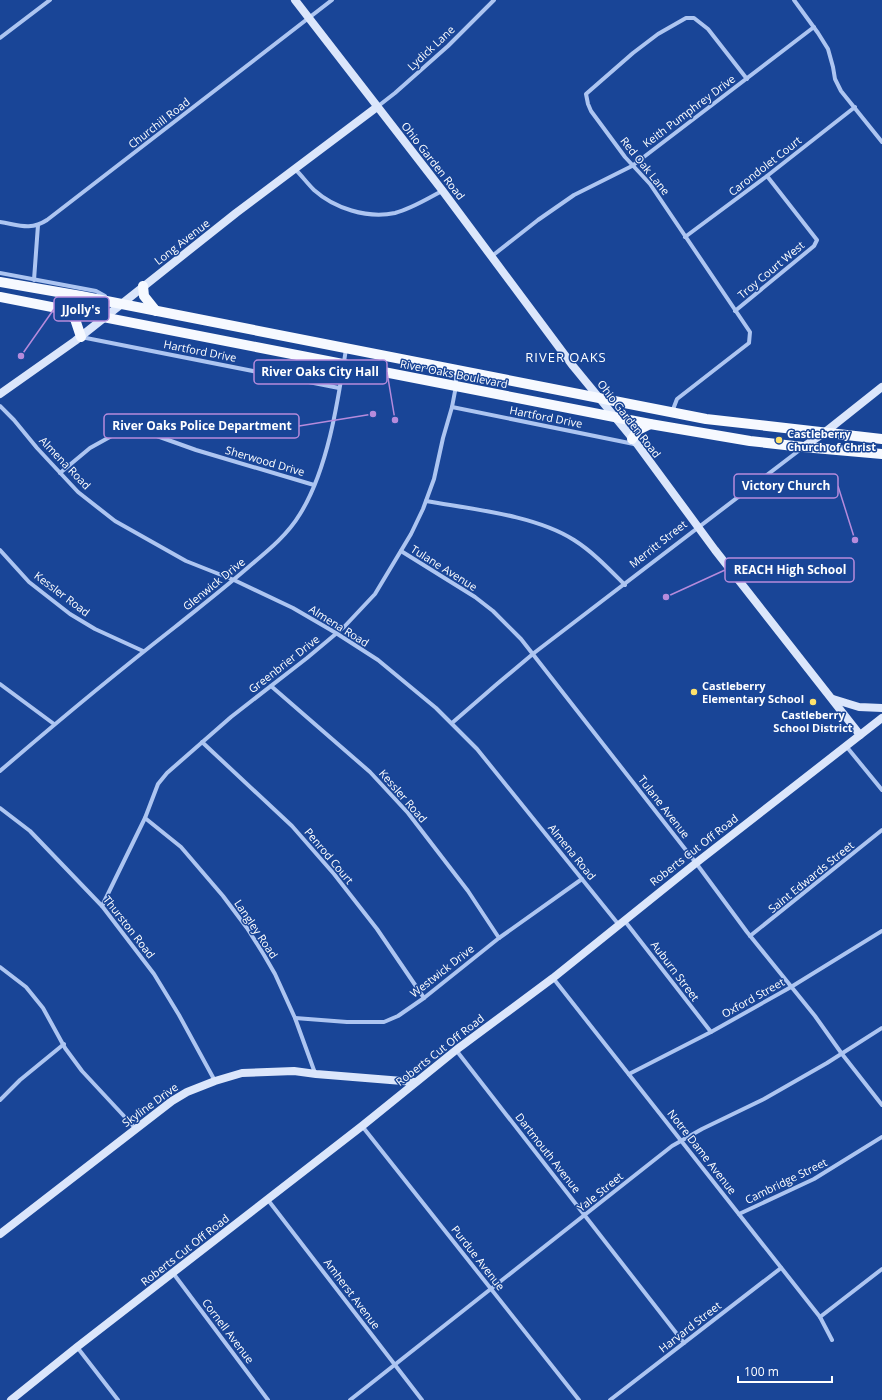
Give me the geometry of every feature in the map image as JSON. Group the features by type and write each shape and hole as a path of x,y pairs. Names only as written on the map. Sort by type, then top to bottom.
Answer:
{"main road":[{"name":"River Oaks Boulevard","path":"0,282 156,311 675,413 751,425 882,439"},
{"path":"143,286 144,296 156,311"},
{"name":"River Oaks Boulevard","path":"0,296 650,424 750,441 882,454"},
{"path":"59,308 75,319 81,337"},
{"path":"530,401 535,396 575,405 580,404 582,400 579,394"},
{"path":"629,420 633,413 636,412 673,418 675,413"},
{"path":"634,441 638,430 650,424"}],"street":[{"path":"0,38 50,0"},
{"name":"Ohio Garden Road","path":"295,0 442,190 574,366 634,441 698,527 860,735"},
{"name":"Churchill Road","path":"38,225 57,213 332,0"},
{"name":"Lydick Lane","path":"378,107 448,46 494,0"},
{"path":"794,0 828,49 835,79 841,91 882,142"},
{"name":"Red Oak Lane","path":"675,413 677,400 749,343 750,332 650,184 632,166 591,111 586,94 633,53 658,34 686,18 694,18 708,29 747,79"},
{"name":"Keith Pumphrey Drive","path":"492,256 538,220 574,195 632,166 814,27"},
{"name":"Long Avenue","path":"0,394 81,337 122,305 143,286 378,107"},
{"name":"Carondolet Court","path":"685,237 767,176 855,107"},
{"path":"295,169 315,190 337,206 360,212 381,215 395,213 408,209 442,190"},
{"name":"Troy Court West","path":"735,311 814,246 817,240 767,176"},
{"path":"0,222 25,226 38,225 34,280"},
{"name":"River Oaks Boulevard","path":"0,273 96,291 105,296 107,302"},
{"name":"Hartford Drive","path":"81,337 339,388"},
{"name":"Glenwick Drive","path":"0,771 54,724 234,580 291,528 301,513 314,485 323,459 334,421 346,349"},
{"name":"Greenbrier Drive","path":"102,906 145,818 158,784 168,773 231,717 336,634 375,594 411,534 434,479 443,438 452,407 456,386 456,370"},
{"name":"Merritt Street","path":"452,723 534,653 803,447 824,433 882,387"},
{"name":"Almena Road","path":"0,406 78,492 115,521 186,561 234,580 293,608 378,660 436,708 477,749 582,879 622,922"},
{"name":"Hartford Drive","path":"452,407 634,441"},
{"name":"Sherwood Drive","path":"60,473 90,448 117,433 125,430 135,430 143,431 196,450 314,485"},
{"path":"426,501 502,514 548,527 573,540 598,558 624,585"},
{"name":"Kessler Road","path":"0,550 29,582 70,614 95,629 143,652"},
{"name":"Tulane Avenue","path":"401,552 475,597 493,611 534,653 696,863 750,936 815,1016 842,1054 882,1105"},
{"path":"0,684 54,724"},
{"name":"Kessler Road","path":"271,686 370,772 408,812 468,892 499,938"},
{"path":"833,700 859,707 882,708"},
{"name":"Roberts Cut Off Road","path":"11,1400 77,1347 268,1200 456,1050 553,978 785,792 882,718"},
{"name":"Penrod Court","path":"202,742 292,826 334,874 377,929 424,998"},
{"path":"846,746 882,790"},
{"name":"Thurston Road","path":"0,808 30,831 102,906 154,974 179,1015 215,1081"},
{"name":"Langley Road","path":"145,818 181,847 223,896 243,923 264,955 295,1018 316,1074"},
{"name":"Saint Edwards Street","path":"750,936 882,830"},
{"name":"Westwick Drive","path":"295,1018 347,1022 384,1022 398,1016 424,998 499,938 582,879"},
{"name":"Auburn Street","path":"622,922 710,1032"},
{"name":"Oxford Street","path":"629,1074 710,1032 791,987 882,931"},
{"path":"0,967 26,987 43,1008 65,1048 82,1071 136,1129"},
{"name":"Notre Dame Avenue","path":"553,978 820,1317 832,1340"},
{"name":"Yale Street","path":"350,1400 672,1146 681,1140 764,1099 842,1054 882,1028"},
{"path":"0,1100 20,1080 64,1044"},
{"name":"Dartmouth Avenue","path":"456,1050 684,1343"},
{"name":"Skyline Drive","path":"0,1234 172,1101 187,1092 215,1081 242,1073 294,1071 415,1082"},
{"name":"Purdue Avenue","path":"362,1126 579,1400"},
{"name":"Cambridge Street","path":"739,1214 814,1179 882,1138"},
{"name":"Amherst Avenue","path":"268,1200 422,1400"},
{"name":"Harvard Street","path":"610,1400 781,1268"},
{"path":"820,1317 882,1269"},
{"name":"Cornell Avenue","path":"173,1274 268,1400"},
{"path":"77,1347 118,1400"}],"place":[{"name":"JJolly's","path":"21,356"},
{"name":"River Oaks Police Department","path":"373,414"},
{"name":"River Oaks City Hall","path":"395,420"},
{"name":"Castleberry Church of Christ","path":"779,440"},
{"name":"Victory Church","path":"855,540"},
{"name":"REACH High School","path":"666,597"},
{"name":"Castleberry Elementary School","path":"694,692"},
{"name":"Castleberry School District","path":"813,702"}],"district":[{"name":"RIVER OAKS","path":"566,357"}]}
